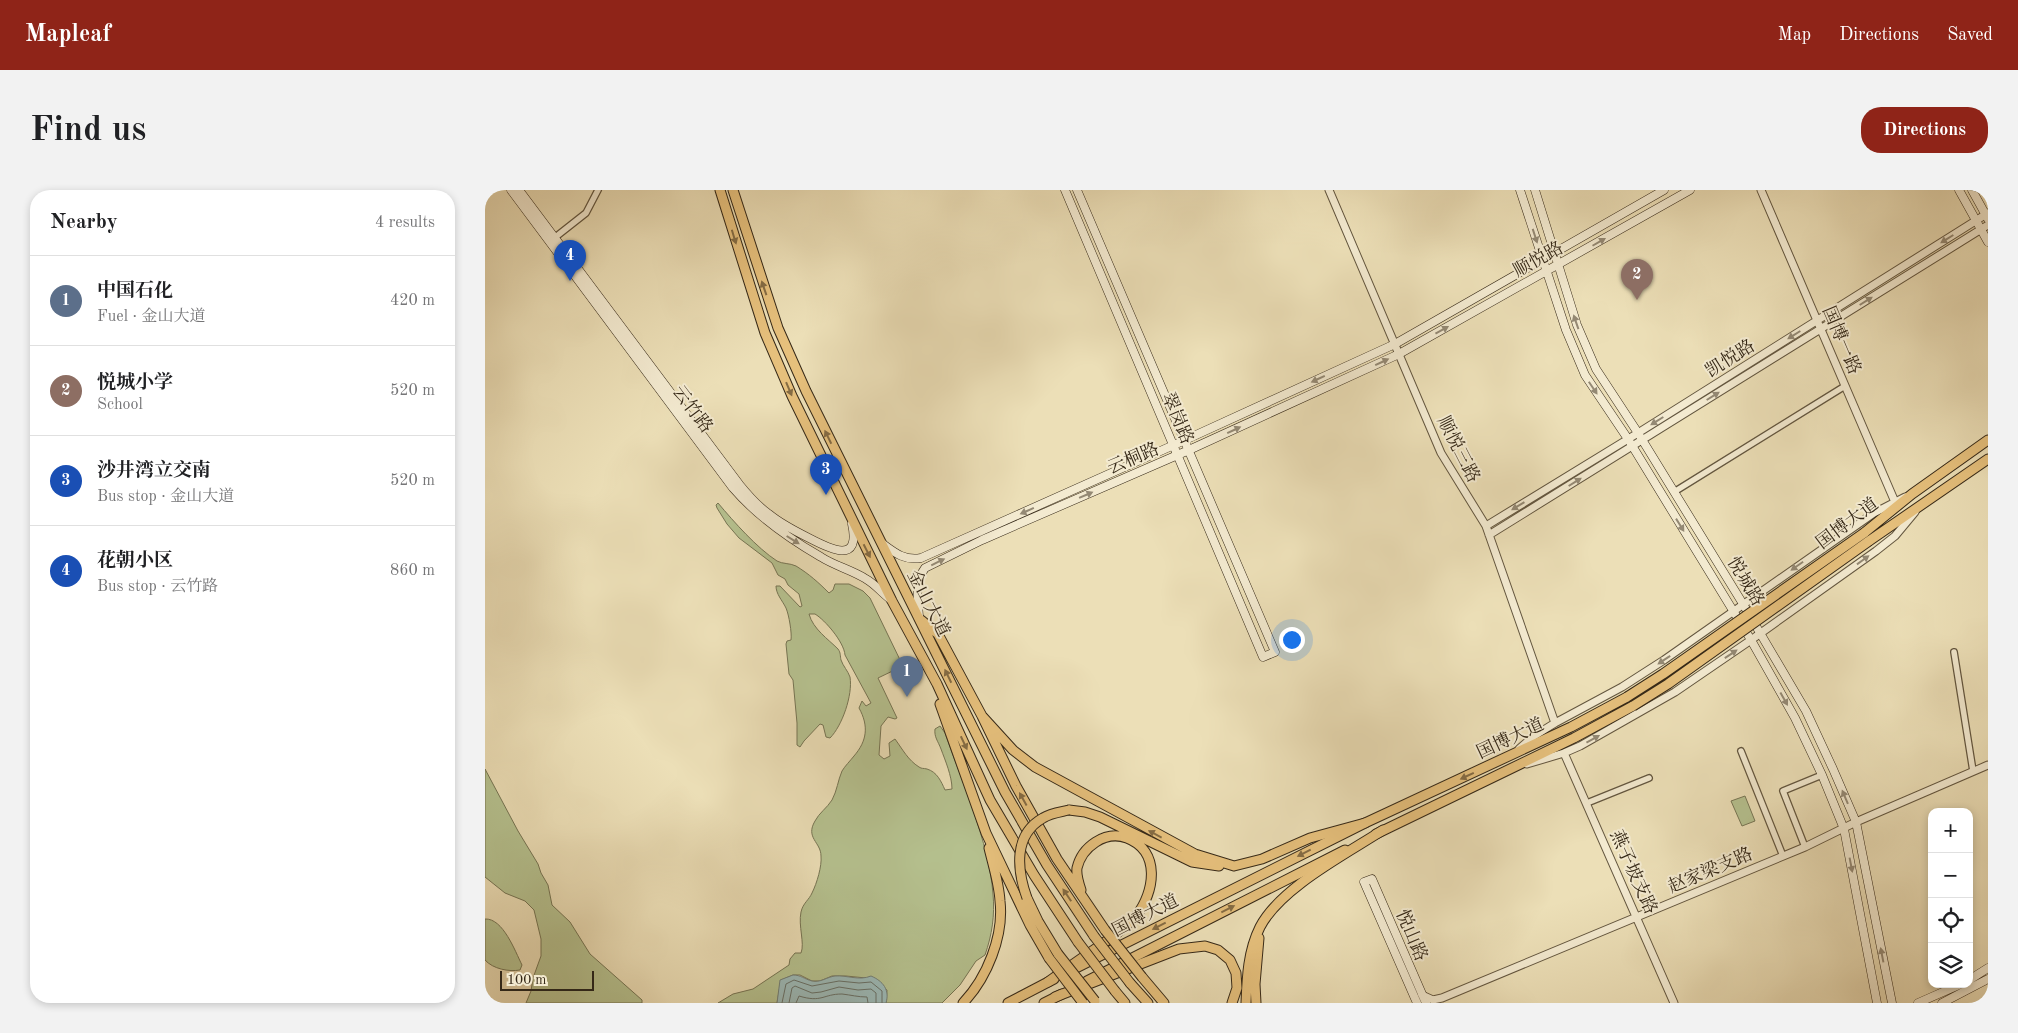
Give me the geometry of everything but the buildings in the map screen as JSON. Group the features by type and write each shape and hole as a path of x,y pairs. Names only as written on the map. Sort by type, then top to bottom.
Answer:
{"main road":[{"name":"云竹路","path":"511,190 552,240 753,500 768,514 788,527 836,550 847,550 855,542 851,520"},
{"name":"云竹路","path":"519,190 552,240 727,480 748,505 764,520 823,558 868,580 892,601"},
{"name":"金山大道","path":"720,190 765,333 792,396 851,520 927,666 990,800 1034,875 1078,942 1125,1003"},
{"name":"金山大道","path":"733,190 778,328 806,391 879,542 919,618 1005,792 1047,865 1094,936 1148,1003"},
{"name":"翠岗路","path":"1065,190 1263,657 1275,652 1077,190"},
{"name":"悦城路","path":"1521,190 1565,330 1585,375 1630,443 1751,640 1795,718 1822,775 1844,829 1877,1003"},
{"name":"悦城路","path":"1535,190 1577,325 1596,369 1743,604 1806,711 1856,822 1892,1003"},
{"name":"顺悦路","path":"1395,344 1664,190"},
{"name":"顺悦路","path":"1399,354 1690,190"},
{"path":"1959,190 1976,220 1984,227 1988,242"},
{"path":"1972,190 1987,216"},
{"name":"云桐路","path":"879,542 903,557 913,560 921,558 1395,344"},
{"name":"云桐路","path":"919,618 918,584 920,575 925,568 999,532 1178,455 1399,354"},
{"name":"国博大道","path":"1008,1003 1365,823 1511,756 1627,697 1663,674 1864,533 1912,494 1988,440"},
{"name":"国博大道","path":"1044,1003 1383,830 1575,738 1633,706 1668,684 1988,459"},
{"path":"919,618 938,634 982,716 1016,786 1057,859 1105,930 1141,977 1164,1003"},
{"path":"927,666 986,833 1030,925 1049,958 1083,1003"},
{"path":"982,716 1013,750 1035,767 1195,854 1234,866"},
{"path":"1096,1002 1058,954 1027,898 1021,880 1018,866 1019,853 1024,839 1043,818 1069,810 1100,816 1192,862 1212,866 1234,866 1262,859 1310,838 1365,823"},
{"path":"1246,1003 1252,950 1260,928 1270,911 1288,893 1383,830"},
{"path":"963,1003 980,981 989,964 999,927 1000,901 986,833"},
{"path":"1048,982 1121,930 1135,917 1146,902 1151,887 1152,870 1147,855 1139,845 1127,838 1114,836 1101,839 1088,848 1080,858 1076,870 1084,900"},
{"name":"悦山路","path":"1417,1003 1368,881 1424,999"},
{"path":"1256,1003 1255,984 1260,928"},
{"path":"1055,997 1179,949 1205,946 1218,950 1230,960 1236,973 1237,988 1232,1003"},
{"path":"1973,977 1988,968"},
{"path":"1942,1003 1988,979"},
{"path":"1918,1003 1952,988"}],"street":[{"path":"552,240 586,213 597,190"},
{"name":"顺悦三路","path":"1329,190 1441,453 1486,526 1555,724"},
{"name":"国博一路","path":"1761,190 1895,502"},
{"name":"凯悦路","path":"1640,437 1976,220 1987,216"},
{"name":"凯悦路","path":"1486,526 1821,329 1984,227"},
{"path":"1674,492 1845,386"},
{"name":"凯悦路","path":"1489,535 1630,443"},
{"path":"1511,756 1534,736 1621,687 1663,660 1874,513 1912,494"},
{"path":"1514,768 1565,753 1639,714 1760,634 1876,551 1895,536 1918,509"},
{"path":"1955,652 1973,771"},
{"path":"1741,751 1783,856"},
{"name":"燕子坡支路","path":"1565,753 1674,1003"},
{"name":"赵家梁支路","path":"1440,1001 1805,847 1856,822 1988,765"},
{"path":"1805,847 1783,791 1822,775"},
{"path":"1587,803 1649,778"},
{"path":"1424,999 1440,1001"}],"green space":[{"path":"718,503 754,542 777,561 796,566 829,593 833,590 835,584 849,584 863,591 870,598 903,666 878,678 897,718 888,717 881,726 879,755 884,759 890,756 889,743 895,739 915,764 920,768 933,772 945,790 952,789 950,774 936,737 935,729 940,726 945,733 981,833 990,874 994,910 985,955 976,961 960,985 942,1003 886,1003 887,990 866,978 832,976 820,981 812,981 800,975 793,975 781,980 777,1003 718,1003 733,994 753,989 789,965 790,959 795,953 801,953 801,912 814,889 821,865 820,851 813,836 812,827 832,800 842,771 862,745 865,727 859,708 862,701 866,706 871,703 838,638 819,617 815,614 809,614 817,629 839,650 842,662 850,677 850,692 846,710 839,726 830,738 826,737 823,725 820,724 800,747 797,745 793,680 789,674 786,644 787,641 791,640 791,629 786,608 776,586 780,586 800,607 802,606 799,594 788,585 785,579 778,575 772,563 739,538 717,508 716,505"},
{"path":"485,769 538,864 548,885 552,905 570,922 590,954 642,1000 642,1003 526,1003 541,956 541,939 534,910 525,901 505,893 485,877"},
{"path":"1745,796 1755,821 1742,826 1731,801"},
{"path":"485,919 497,924 508,936 522,965 520,970 501,969 492,966 485,960"}],"water":[{"path":"793,975 815,981 835,976 862,978 871,976 885,986 887,994 886,1003 777,1003 780,980"}],"place":[{"name":"花朝小区","path":"570,281"},
{"name":"悦城小学","path":"1637,300"},
{"name":"沙井湾立交南","path":"826,495"},
{"name":"中国石化","path":"907,697"}]}
